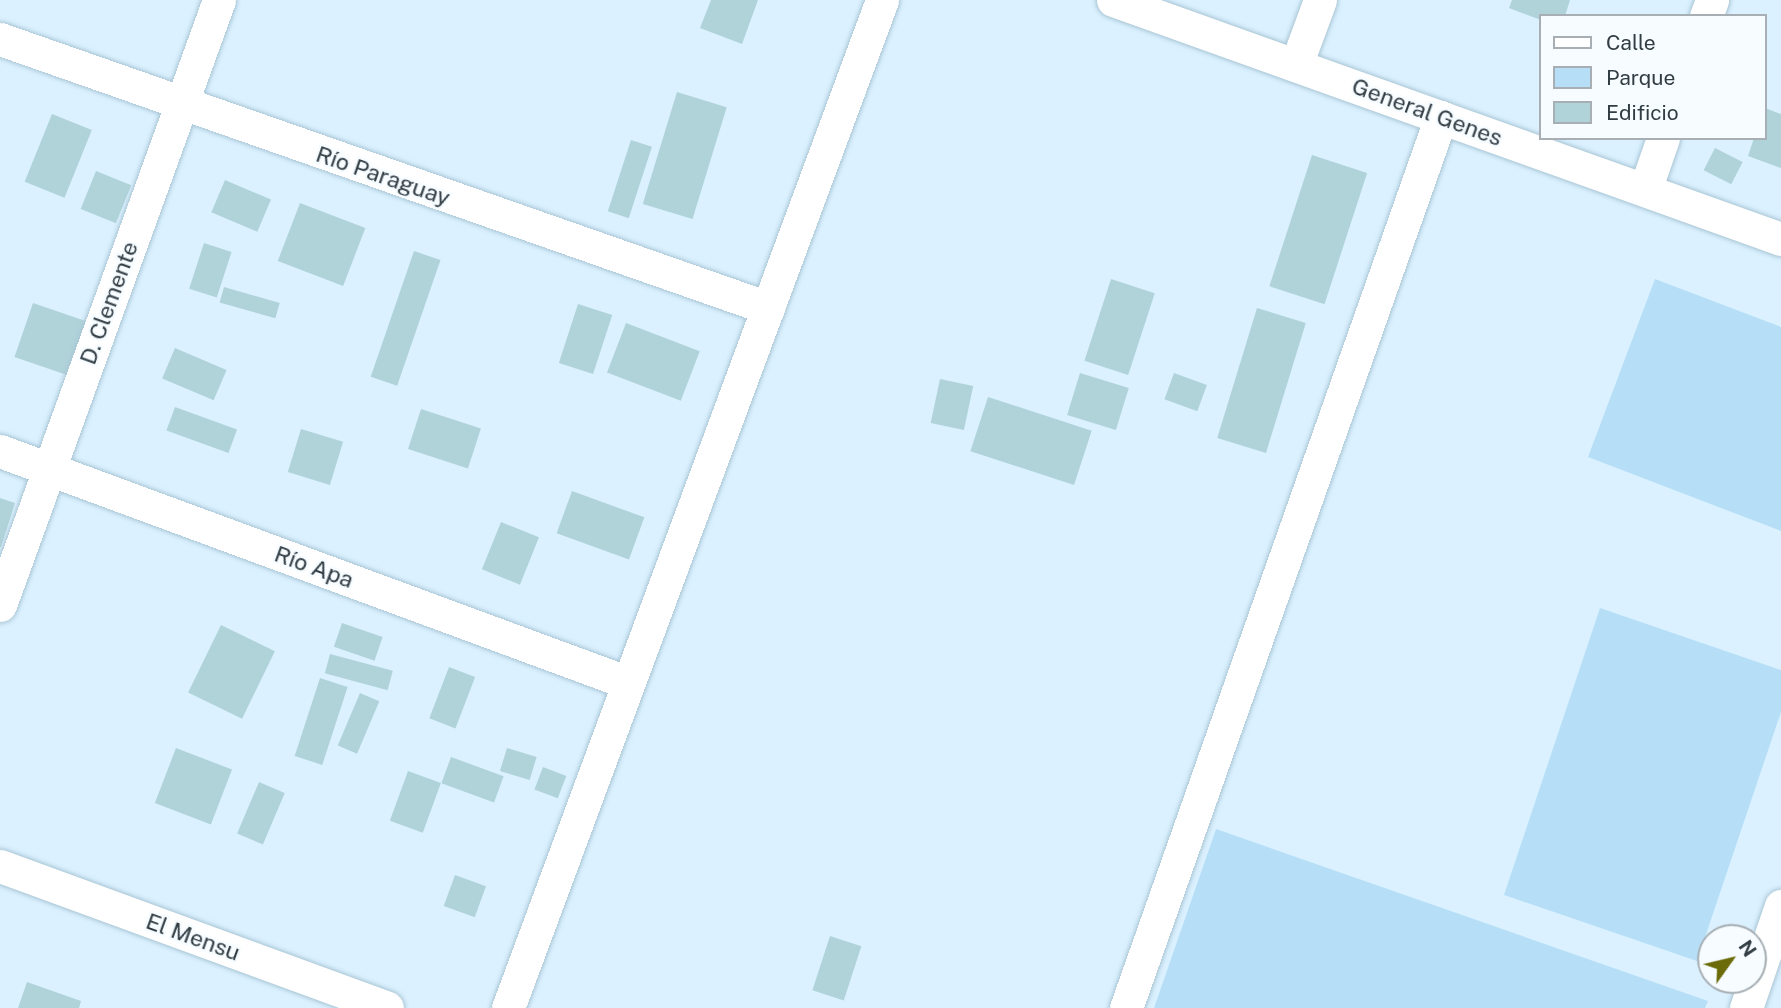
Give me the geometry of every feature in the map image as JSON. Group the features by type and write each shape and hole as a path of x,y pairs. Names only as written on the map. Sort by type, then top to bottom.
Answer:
{"street":[{"name":"D. Clemente","path":"0,605 219,0"},
{"path":"508,1008 882,0"},
{"name":"General Genes","path":"1113,0 1781,239"},
{"path":"1296,65 1320,0"},
{"name":"Río Paraguay","path":"0,39 181,106 768,308"},
{"path":"1126,1008 1441,117"},
{"path":"1645,190 1662,140"},
{"name":"Río Apa","path":"0,451 629,683"},
{"name":"El Mensu","path":"0,866 387,1008"},
{"path":"1746,1008 1781,906"}],"green space":[{"path":"1655,279 1781,327 1781,531 1588,457"},
{"path":"1600,608 1781,670 1781,712 1709,924 1697,924 1697,961 1504,895"},
{"path":"1216,829 1708,1001 1705,1008 1154,1008"}],"building":[{"path":"711,0 758,0 742,44 700,28"},
{"path":"1512,0 1570,0 1566,14 1540,14 1540,20 1509,8"},
{"path":"677,92 727,107 693,219 643,204"},
{"path":"1767,109 1781,114 1781,168 1748,156 1753,140 1767,140"},
{"path":"52,114 92,130 65,198 25,182"},
{"path":"631,140 652,147 629,218 608,211"},
{"path":"1715,148 1743,162 1731,184 1704,170"},
{"path":"1312,155 1367,173 1325,304 1269,286"},
{"path":"96,171 131,185 116,223 81,209"},
{"path":"225,180 271,200 257,232 211,212"},
{"path":"300,203 365,228 343,286 278,261"},
{"path":"204,243 232,252 217,298 189,289"},
{"path":"414,251 440,260 397,386 371,377"},
{"path":"1111,279 1155,293 1128,375 1084,361"},
{"path":"224,287 280,303 275,318 220,302"},
{"path":"33,303 94,324 75,378 14,357"},
{"path":"578,304 612,315 593,374 559,363"},
{"path":"1257,308 1306,323 1266,453 1217,438"},
{"path":"626,323 700,351 681,401 607,372"},
{"path":"175,348 227,370 214,400 162,378"},
{"path":"1080,373 1129,388 1116,430 1067,415"},
{"path":"1174,373 1207,385 1197,411 1164,399"},
{"path":"940,379 973,386 964,430 931,423"},
{"path":"988,397 1092,431 1074,485 970,451"},
{"path":"175,407 237,430 228,453 166,430"},
{"path":"421,409 481,428 468,468 408,449"},
{"path":"301,429 343,442 330,485 288,472"},
{"path":"572,491 644,517 629,560 557,533"},
{"path":"0,498 15,503 1,547 0,547"},
{"path":"501,522 539,537 520,585 482,569"},
{"path":"342,623 383,637 375,661 334,647"},
{"path":"221,625 275,651 242,719 188,692"},
{"path":"330,654 393,671 388,690 325,673"},
{"path":"449,667 475,677 455,728 429,718"},
{"path":"320,678 348,687 322,765 295,756"},
{"path":"360,693 379,701 357,754 338,745"},
{"path":"176,748 232,770 211,825 155,803"},
{"path":"507,748 537,757 530,780 500,771"},
{"path":"451,757 504,776 494,802 441,783"},
{"path":"543,767 566,776 558,798 534,789"},
{"path":"408,771 441,783 423,833 390,821"},
{"path":"259,782 285,793 263,844 237,834"},
{"path":"455,875 486,886 475,917 444,906"},
{"path":"830,936 861,946 844,1000 812,990"},
{"path":"27,982 81,1001 79,1008 18,1008"}]}
